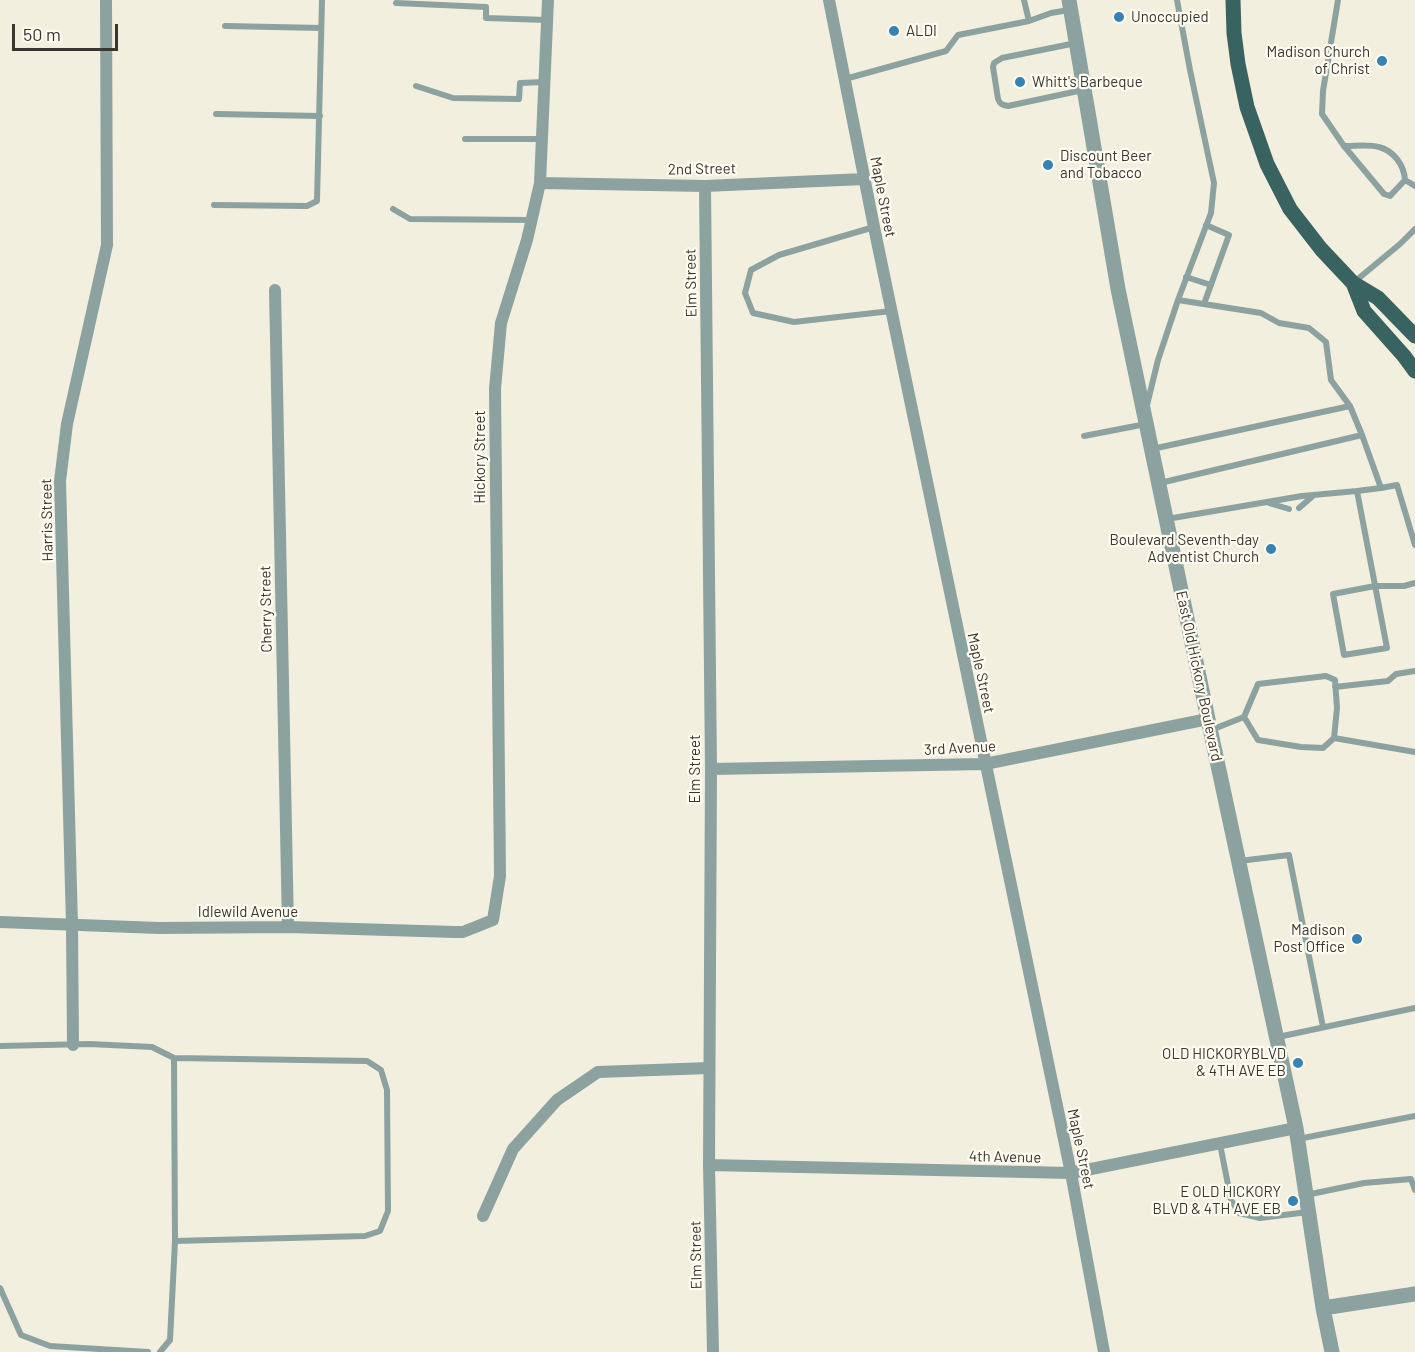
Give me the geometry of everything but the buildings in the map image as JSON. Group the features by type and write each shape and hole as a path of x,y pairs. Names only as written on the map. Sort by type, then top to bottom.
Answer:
{"main road":[{"path":"1233,0 1238,64 1247,107 1266,164 1290,209 1321,249 1353,283 1378,298 1415,336"},
{"path":"1353,283 1364,311 1415,371"}],"street":[{"name":"Harris Street","path":"74,1045 60,481 67,424 107,245 106,0"},
{"name":"Hickory Street","path":"493,920 500,876 495,389 501,323 527,240 540,183 548,0"},
{"name":"Maple Street","path":"829,0 891,311 1071,1173 1104,1352"},
{"name":"East Old Hickory Boulevard","path":"1070,5 1118,289 1297,1134 1323,1308 1332,1352"},
{"name":"2nd Street","path":"540,183 705,186 864,179"},
{"name":"Elm Street","path":"705,186 711,769 709,1165 713,1352"},
{"name":"Cherry Street","path":"275,290 288,927"},
{"name":"3rd Avenue","path":"711,769 985,764 1209,724"},
{"name":"Idlewild Avenue","path":"0,922 159,928 288,927 463,932 493,920"},
{"path":"483,1216 513,1149 557,1100 598,1072 709,1068"},
{"name":"4th Avenue","path":"709,1165 1071,1173 1220,1143 1297,1134"},
{"path":"1323,1308 1415,1294"}],"lane":[{"path":"214,205 307,206 316,201 322,0"},
{"path":"1024,0 1029,21"},
{"path":"1084,436 1146,419 1158,360 1211,213 1214,183 1177,0"},
{"path":"1338,0 1323,91 1322,114 1344,146 1384,194 1390,196 1405,180"},
{"path":"396,3 486,7 486,18 547,20"},
{"path":"844,80 946,51 958,35 1029,21 1070,5"},
{"path":"225,26 321,28"},
{"path":"1076,43 997,60 993,67 998,99 1000,103 1008,106 1084,90"},
{"path":"416,86 453,98 519,99 520,83 544,82"},
{"path":"216,114 320,116"},
{"path":"465,139 542,139"},
{"path":"1344,146 1378,146 1388,151 1403,168 1405,180 1415,186"},
{"path":"393,209 410,219 532,220"},
{"path":"1204,304 1229,235 1206,225"},
{"path":"874,227 779,255 751,270 745,293 753,313 794,322 891,311"},
{"path":"1353,283 1415,229"},
{"path":"1186,278 1211,285"},
{"path":"1178,300 1261,313 1279,323 1309,328 1326,342 1331,380 1350,406 1381,488"},
{"path":"1152,449 1350,406"},
{"path":"1159,483 1362,435"},
{"path":"1167,519 1266,502 1397,485 1415,545"},
{"path":"1357,491 1376,586 1387,648 1344,655 1333,594 1376,586 1404,586 1415,583"},
{"path":"1299,508 1315,495"},
{"path":"1266,502 1289,509"},
{"path":"1335,687 1388,681 1396,674 1415,671"},
{"path":"1326,676 1335,680 1337,708 1334,738 1323,748 1258,740 1244,717 1258,684 1326,676"},
{"path":"1209,724 1244,717"},
{"path":"1334,738 1415,752"},
{"path":"1239,861 1289,855 1323,1027"},
{"path":"1277,1037 1415,1008"},
{"path":"0,1046 152,1047 174,1058 367,1061 381,1070 387,1090 388,1211 380,1231 365,1236 175,1241"},
{"path":"160,1352 170,1340 175,1241 174,1058"},
{"path":"1297,1134 1415,1116"},
{"path":"1220,1143 1231,1200 1239,1214 1260,1218 1309,1212"},
{"path":"1306,1195 1364,1183 1411,1179 1415,1190"},
{"path":"0,1288 21,1335 50,1346 148,1352"}],"place":[{"name":"Unoccupied","path":"1119,17"},
{"name":"ALDI","path":"894,31"},
{"name":"Madison Church of Christ","path":"1382,61"},
{"name":"Whitt's Barbeque","path":"1020,82"},
{"name":"Discount Beer and Tobacco","path":"1048,165"},
{"name":"Boulevard Seventh-day Adventist Church","path":"1271,549"},
{"name":"Madison Post Office","path":"1357,939"},
{"name":"OLD HICKORYBLVD & 4TH AVE EB","path":"1298,1063"},
{"name":"E OLD HICKORY BLVD & 4TH AVE EB","path":"1293,1201"}]}
